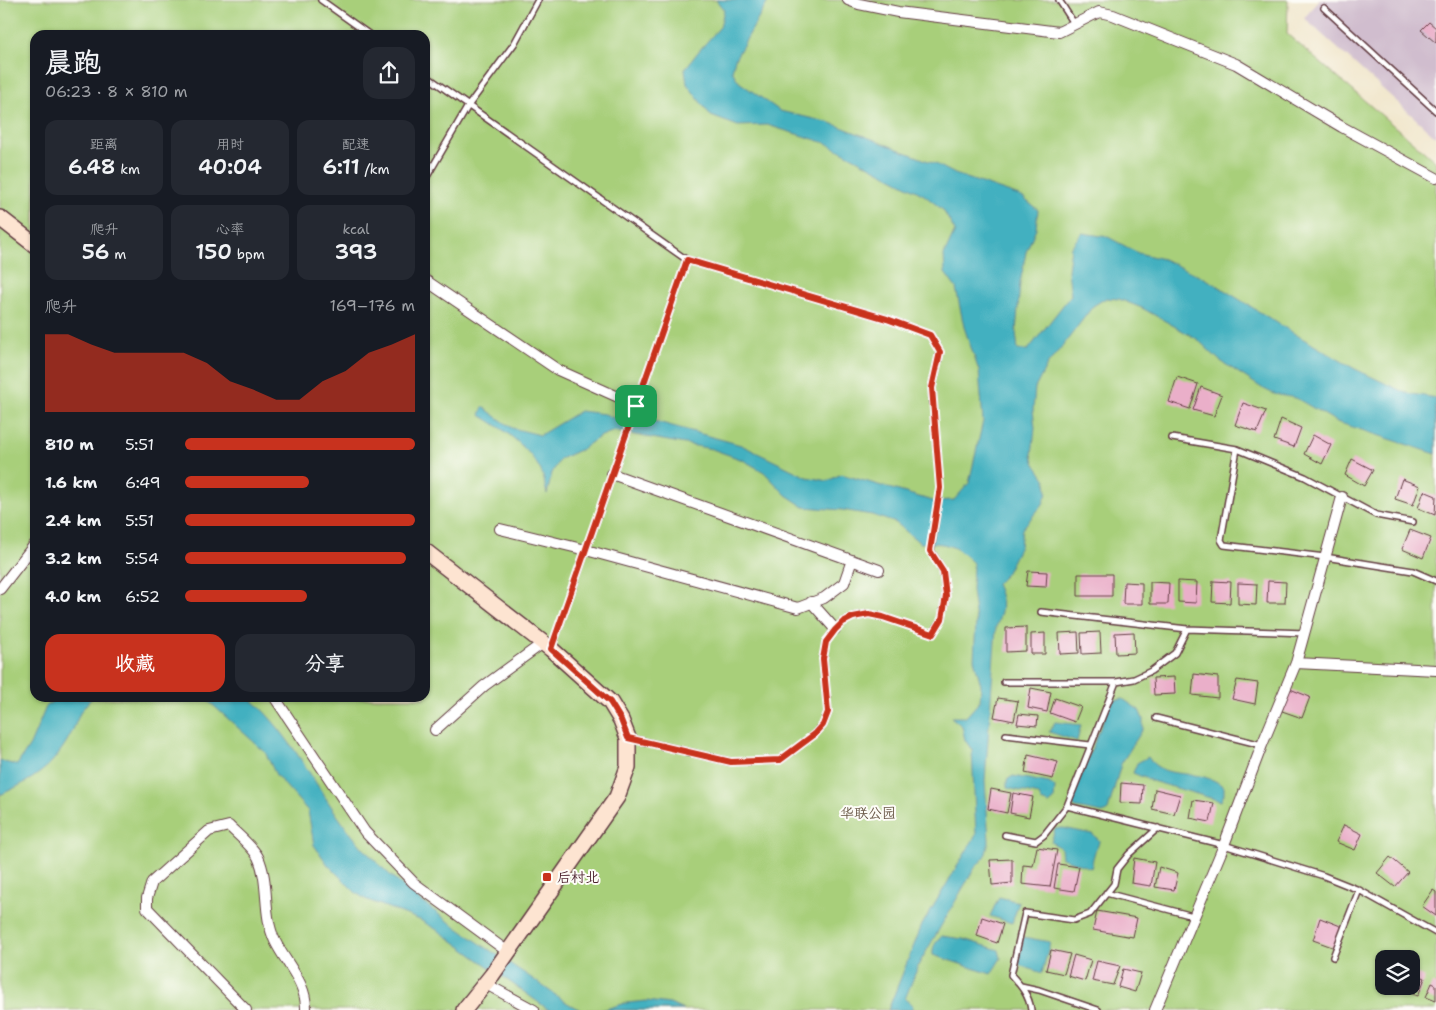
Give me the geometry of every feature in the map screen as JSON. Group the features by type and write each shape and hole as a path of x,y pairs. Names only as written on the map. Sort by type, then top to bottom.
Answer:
{"street":[{"path":"848,0 898,12 1059,32 1099,12 1112,14 1236,64 1342,127 1436,178"},
{"path":"0,218 30,241"},
{"path":"430,283 558,370 636,406"},
{"path":"612,474 879,570"},
{"path":"1154,1010 1224,844 1296,664 1342,497"},
{"path":"500,530 586,550 798,608 824,598 844,583 852,560"},
{"path":"0,589 30,550"},
{"path":"430,555 547,646 610,702 621,720 628,738 628,767 617,797 489,980 464,1010"},
{"path":"811,602 835,630"},
{"path":"435,730 484,686 547,646"},
{"path":"1296,664 1436,670"},
{"path":"278,702 365,832 414,883 508,952"},
{"path":"246,1010 147,908 147,898 152,882 210,831 222,826 229,826 257,857 264,881 266,911 274,940 304,991 306,1010"},
{"path":"489,980 534,1010"}],"lane":[{"path":"321,0 363,30"},
{"path":"430,171 468,106 514,44 538,0"},
{"path":"1059,0 1075,25"},
{"path":"1324,8 1436,111"},
{"path":"430,79 687,260 887,319 930,335 940,352 932,388 940,488 930,551 943,571 946,596 942,619 933,634 869,614 853,617 835,630 826,642 823,659 828,712 823,725 815,734 780,760 731,762 628,738"},
{"path":"547,646 586,550 687,260"},
{"path":"1172,438 1237,449 1305,477 1376,514 1412,522"},
{"path":"1237,449 1221,540 1224,545 1324,557 1413,572 1436,580"},
{"path":"1041,612 1187,629 1305,633"},
{"path":"1004,682 1116,682 1134,679 1150,671 1175,653 1187,629"},
{"path":"1005,836 1036,841 1044,835 1067,806 1116,682"},
{"path":"1156,718 1262,745"},
{"path":"1006,735 1090,745"},
{"path":"1067,806 1224,844 1324,876 1359,890 1436,933"},
{"path":"1031,1010 1029,999 1022,986 1011,975 1025,912 1074,920 1090,914 1114,884 1117,869 1129,854 1158,828"},
{"path":"1333,957 1359,890"},
{"path":"1106,893 1194,916"},
{"path":"1022,986 1098,1010"}],"shaded area":[{"path":"1320,0 1436,0 1436,137 1304,18"}],"green space":[{"name":"华联公园","path":"0,0 1288,0 1287,34 1436,162 1436,1010 0,1010"}],"water":[{"path":"716,0 769,0 735,59 732,71 739,82 780,111 831,123 936,164 955,174 1022,197 1038,210 1036,228 1026,252 1020,283 1016,332 1018,350 1028,350 1071,295 1068,271 1071,247 1082,233 1108,237 1138,253 1163,259 1208,280 1355,369 1406,393 1436,398 1436,454 1337,422 1296,398 1274,394 1219,360 1197,339 1142,308 1119,299 1106,298 1093,306 1047,365 1035,388 1033,410 1035,428 1032,455 1035,464 1046,480 1047,493 1043,504 1022,529 1020,546 1006,574 996,584 1002,606 996,627 985,781 989,841 985,857 974,869 919,964 905,999 913,1006 911,1010 888,1010 922,925 976,835 972,750 965,740 962,726 951,717 966,717 980,701 981,685 974,659 976,621 972,590 973,563 955,548 937,543 920,543 896,523 872,515 804,507 786,495 764,472 743,460 712,449 614,431 599,437 582,449 560,459 552,473 547,494 541,471 530,454 506,432 480,415 483,407 512,428 540,435 580,411 605,414 625,423 643,420 658,422 741,445 807,477 828,481 841,474 933,501 954,500 969,483 983,421 979,371 964,327 956,288 945,273 944,255 955,231 943,210 924,195 826,143 767,125 738,126 711,116 687,84 685,69 720,27 724,10"},
{"path":"1123,699 1139,710 1143,719 1143,729 1121,764 1108,810 1103,813 1076,808 1070,803 1109,706 1115,700"},
{"path":"52,702 89,702 80,713 72,732 58,755 34,777 0,795 0,761 17,765 30,745 46,707"},
{"path":"209,702 254,702 266,713 292,747 352,835 389,874 457,928 561,999 581,1010 549,1010 439,931 420,920 365,899 355,892 328,865 314,845 308,811 276,775 265,752"},
{"path":"1055,722 1081,725 1077,741 1049,732"},
{"path":"1148,757 1154,764 1168,771 1202,776 1217,782 1224,787 1221,801 1152,781 1133,773 1137,763"},
{"path":"1013,776 1049,783 1055,787 1054,800 1049,804 1041,801 1039,795 1007,788 1007,780"},
{"path":"1063,828 1092,834 1099,840 1091,868 1062,858 1061,848 1051,842 1055,829"},
{"path":"999,897 1019,902 1012,923 990,916"},
{"path":"942,936 963,939 999,950 1001,958 991,974 933,955 935,944"},
{"path":"1023,937 1050,942 1042,973 1019,965"},
{"path":"647,1001 670,1004 683,1010 602,1010 626,1003"}],"building":[{"path":"1429,22 1436,28 1436,43 1421,30"},
{"path":"1177,377 1198,384 1190,409 1169,402"},
{"path":"1201,387 1222,395 1214,416 1193,410"},
{"path":"1243,403 1266,411 1257,432 1235,425"},
{"path":"1281,419 1301,428 1294,447 1274,440"},
{"path":"1313,435 1331,445 1322,464 1304,454"},
{"path":"1352,459 1373,470 1364,486 1345,475"},
{"path":"1402,479 1420,486 1413,505 1395,499"},
{"path":"1424,491 1436,496 1435,515 1418,508"},
{"path":"1410,530 1431,538 1423,558 1402,549"},
{"path":"1028,571 1047,572 1046,587 1026,586"},
{"path":"1078,574 1112,574 1112,596 1078,596"},
{"path":"1178,581 1197,582 1196,603 1178,602"},
{"path":"1213,581 1231,582 1230,603 1212,602"},
{"path":"1268,581 1286,582 1285,603 1267,603"},
{"path":"1124,582 1142,583 1142,604 1123,604"},
{"path":"1150,582 1169,583 1168,604 1150,604"},
{"path":"1238,583 1257,584 1256,605 1238,604"},
{"path":"1026,627 1026,651 1006,652 1006,628"},
{"path":"1078,632 1079,653 1060,654 1059,633"},
{"path":"1100,632 1101,653 1082,654 1081,633"},
{"path":"1134,632 1135,653 1116,654 1115,633"},
{"path":"1045,633 1045,654 1031,654 1031,634"},
{"path":"1194,674 1218,677 1218,698 1192,695"},
{"path":"1174,677 1175,694 1154,695 1153,678"},
{"path":"1237,680 1258,683 1255,704 1232,699"},
{"path":"1031,688 1051,692 1047,712 1028,708"},
{"path":"1290,689 1310,697 1302,718 1282,711"},
{"path":"998,698 1018,701 1014,721 994,717"},
{"path":"1055,698 1081,707 1075,722 1050,713"},
{"path":"1019,714 1038,716 1037,726 1017,724"},
{"path":"1028,755 1058,762 1053,779 1025,773"},
{"path":"1121,783 1143,785 1142,804 1120,803"},
{"path":"991,789 1011,793 1007,813 988,809"},
{"path":"1155,789 1180,795 1174,814 1152,809"},
{"path":"1013,793 1033,797 1029,817 1010,813"},
{"path":"1193,800 1214,803 1210,822 1190,818"},
{"path":"1344,825 1362,834 1355,850 1336,842"},
{"path":"1037,847 1057,850 1050,887 1022,884 1023,865 1033,866"},
{"path":"1390,857 1408,872 1395,887 1377,873"},
{"path":"1134,858 1155,862 1151,886 1131,883"},
{"path":"1012,859 1012,883 992,885 990,860"},
{"path":"1058,864 1079,867 1074,891 1054,888"},
{"path":"1159,867 1178,873 1174,890 1155,887"},
{"path":"1433,890 1436,892 1436,916 1422,906"},
{"path":"1097,911 1137,918 1133,937 1093,930"},
{"path":"982,917 1003,924 997,943 977,936"},
{"path":"1320,918 1343,927 1335,948 1313,940"},
{"path":"1051,950 1070,954 1064,974 1046,970"},
{"path":"1074,955 1091,960 1085,981 1068,976"},
{"path":"1097,961 1120,966 1113,985 1092,981"},
{"path":"1123,969 1141,973 1135,992 1118,987"},
{"path":"1420,976 1425,978 1420,991"},
{"path":"1432,983 1436,985 1436,1001 1426,997"}],"place":[{"name":"后村北","path":"547,877"}],"route":[{"path":"687,260 887,319 930,335 940,352 932,388 940,488 930,551 943,571 946,596 942,619 933,634 869,614 853,617 843,622 826,642 823,659 828,712 823,725 815,734 780,760 731,762 628,738 621,720 610,702 551,649 636,406 687,260"}]}
